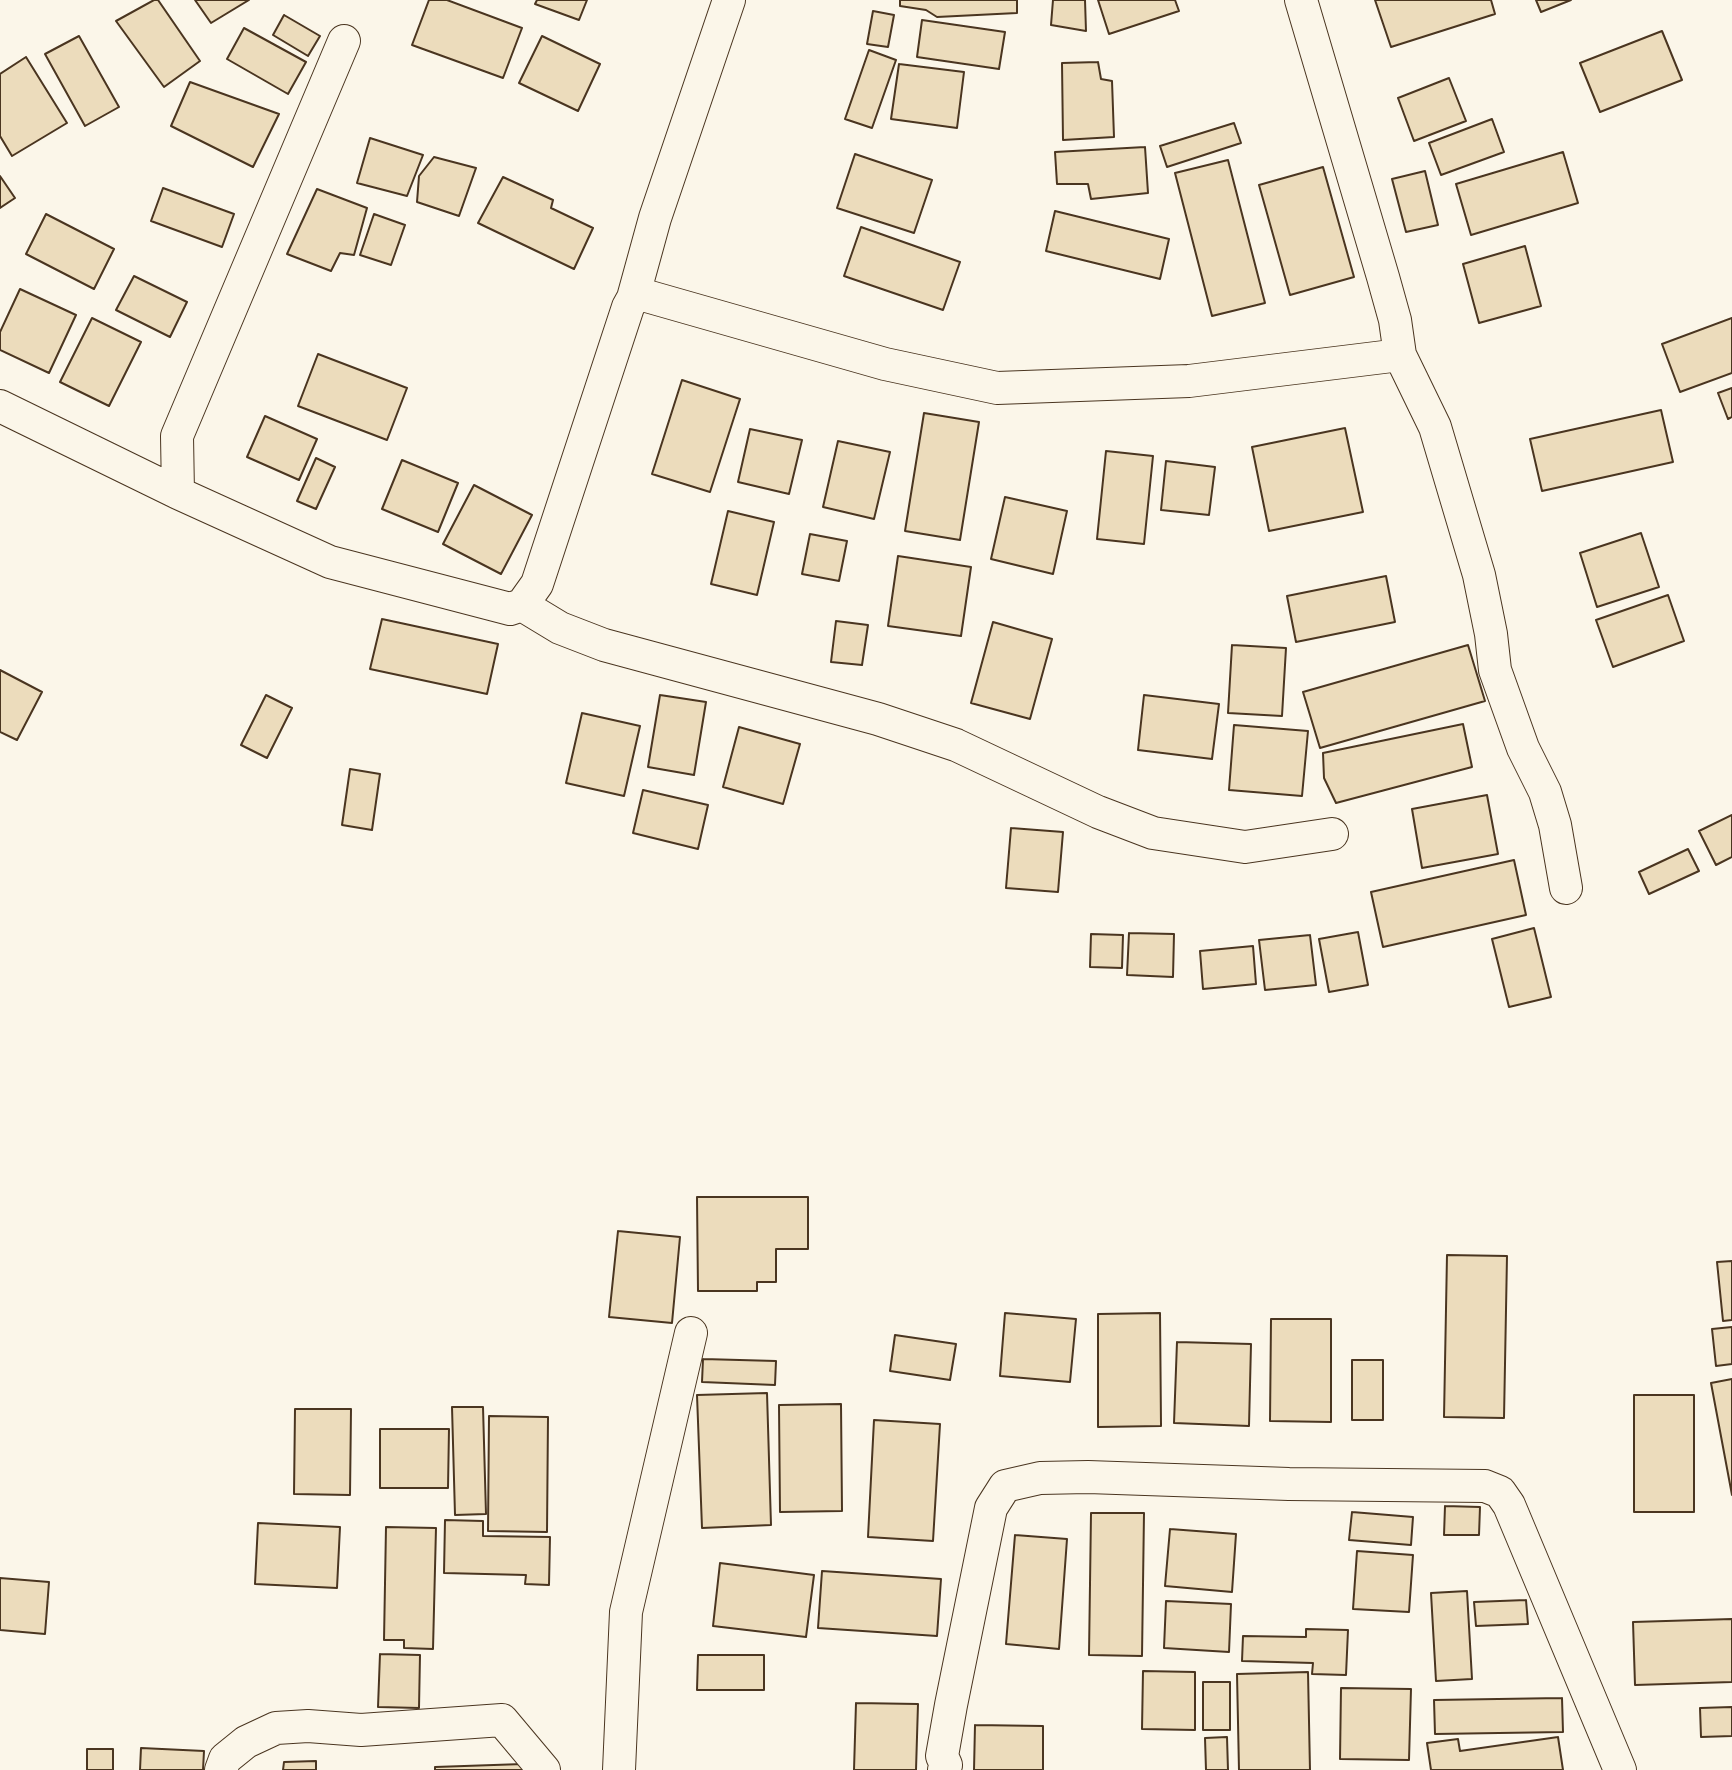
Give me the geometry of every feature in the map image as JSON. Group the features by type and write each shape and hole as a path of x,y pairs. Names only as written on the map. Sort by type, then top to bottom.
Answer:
{"street":[{"path":"0,406 178,493 330,562 500,608 510,609 522,605 537,584 633,298 655,218 729,0"},
{"path":"1301,0 1395,320 1400,355 1435,427 1479,575 1495,670 1522,748 1548,803 1555,825 1566,888"},
{"path":"178,493 177,436 344,41"},
{"path":"633,298 643,295 884,364 997,388 1189,381 1400,355"},
{"path":"522,605 560,628 604,645 878,719 956,745 1098,812 1153,833 1245,847 1332,834"},
{"path":"619,1770 626,1612 691,1333"},
{"path":"944,1770 946,1765 942,1756 951,1705 991,1508 1004,1486 1040,1478 1088,1477 1289,1484 1485,1486 1500,1492 1510,1505 1620,1770"},
{"path":"221,1770 225,1759 246,1742 276,1728 308,1726 361,1730 502,1720 544,1770"}],"building":[{"path":"158,0 200,61 164,87 116,21"},
{"path":"195,0 249,0 211,23"},
{"path":"429,0 447,0 522,28 503,78 412,45"},
{"path":"537,0 587,0 579,20 535,4"},
{"path":"900,0 1017,0 1017,13 937,17 926,10 900,6"},
{"path":"1053,0 1085,0 1086,31 1051,25"},
{"path":"1098,0 1175,0 1179,11 1109,34"},
{"path":"1375,0 1491,0 1495,14 1391,47"},
{"path":"1536,0 1571,0 1541,12"},
{"path":"873,11 894,15 888,47 867,44"},
{"path":"284,15 320,36 308,56 273,35"},
{"path":"922,20 1005,32 999,69 917,57"},
{"path":"244,28 306,62 288,94 227,59"},
{"path":"1662,31 1682,80 1600,112 1580,63"},
{"path":"79,36 119,107 85,126 45,54"},
{"path":"542,36 600,64 578,111 519,83"},
{"path":"869,50 896,60 872,128 845,119"},
{"path":"26,57 67,123 12,156 0,136 0,74"},
{"path":"1098,62 1101,79 1112,81 1114,137 1063,140 1062,63"},
{"path":"899,64 964,72 957,128 891,119"},
{"path":"1449,78 1466,121 1414,141 1398,98"},
{"path":"190,82 279,114 253,167 171,126"},
{"path":"1492,119 1504,152 1441,175 1429,143"},
{"path":"1234,123 1241,143 1167,167 1160,146"},
{"path":"370,138 423,155 407,196 357,183"},
{"path":"1145,147 1148,193 1091,199 1088,184 1057,184 1055,152"},
{"path":"1563,152 1578,203 1471,235 1456,184"},
{"path":"855,154 932,180 914,233 837,208"},
{"path":"434,157 476,168 459,216 417,202 419,176"},
{"path":"1228,160 1265,303 1212,316 1175,173"},
{"path":"1323,167 1354,277 1290,295 1259,185"},
{"path":"1425,171 1438,225 1406,232 1392,179"},
{"path":"0,176 15,198 0,208"},
{"path":"503,177 553,200 551,208 593,228 574,269 478,223"},
{"path":"163,188 234,214 222,247 151,221"},
{"path":"317,189 367,208 354,255 340,253 331,271 287,254"},
{"path":"1055,211 1169,239 1160,279 1046,251"},
{"path":"46,214 114,249 94,289 26,254"},
{"path":"374,214 405,225 391,265 360,255"},
{"path":"861,227 960,262 943,310 844,276"},
{"path":"1525,246 1541,306 1479,323 1463,264"},
{"path":"134,276 187,302 170,337 116,310"},
{"path":"20,289 76,315 49,373 0,350 0,332"},
{"path":"92,318 141,342 109,406 60,382"},
{"path":"1732,318 1732,373 1680,392 1662,344"},
{"path":"318,354 407,388 387,440 298,406"},
{"path":"682,380 740,399 710,492 652,474"},
{"path":"1732,388 1732,417 1728,419 1718,393"},
{"path":"1661,410 1673,462 1542,491 1530,439"},
{"path":"924,413 979,422 960,540 905,531"},
{"path":"265,416 317,439 299,480 247,457"},
{"path":"1345,428 1363,512 1269,531 1252,447"},
{"path":"750,429 802,440 789,494 738,482"},
{"path":"838,441 890,452 874,519 823,507"},
{"path":"1106,451 1153,456 1144,544 1097,539"},
{"path":"316,458 335,467 316,509 297,501"},
{"path":"402,460 458,483 438,532 382,509"},
{"path":"1166,461 1215,467 1209,515 1161,510"},
{"path":"474,485 532,515 501,574 443,544"},
{"path":"1005,497 1067,511 1053,574 991,559"},
{"path":"728,511 774,522 757,595 711,584"},
{"path":"1641,533 1659,587 1597,607 1580,553"},
{"path":"810,534 847,541 839,581 802,574"},
{"path":"898,556 971,567 961,636 888,626"},
{"path":"1386,576 1395,622 1296,642 1287,596"},
{"path":"1668,595 1684,641 1613,667 1596,620"},
{"path":"382,619 498,644 487,694 370,669"},
{"path":"836,621 868,625 862,665 831,662"},
{"path":"993,622 1052,639 1030,719 971,703"},
{"path":"1232,645 1286,648 1282,716 1228,713"},
{"path":"1468,645 1485,701 1320,748 1303,692"},
{"path":"0,670 42,692 17,740 0,732"},
{"path":"266,695 292,708 267,758 241,745"},
{"path":"660,695 706,702 694,775 648,767"},
{"path":"1144,695 1219,704 1212,759 1138,750"},
{"path":"582,713 640,726 624,796 566,783"},
{"path":"1463,724 1472,767 1336,803 1324,778 1323,753"},
{"path":"1234,725 1308,731 1302,796 1229,790"},
{"path":"739,727 800,744 783,804 723,787"},
{"path":"350,769 380,774 372,830 342,825"},
{"path":"643,790 708,805 698,849 633,833"},
{"path":"1487,795 1498,854 1422,868 1412,809"},
{"path":"1732,815 1732,857 1716,865 1699,831"},
{"path":"1011,828 1063,832 1058,892 1006,888"},
{"path":"1688,849 1699,871 1649,894 1639,872"},
{"path":"1514,860 1526,915 1383,947 1371,892"},
{"path":"1534,928 1551,997 1509,1007 1492,939"},
{"path":"1358,932 1368,985 1329,992 1319,939"},
{"path":"1129,933 1174,934 1173,977 1127,975"},
{"path":"1091,934 1123,935 1122,968 1090,967"},
{"path":"1310,935 1316,985 1265,990 1259,940"},
{"path":"1253,946 1256,984 1203,989 1200,951"},
{"path":"697,1197 808,1197 808,1249 776,1249 776,1282 757,1282 757,1291 698,1291"},
{"path":"618,1231 680,1237 672,1323 609,1317"},
{"path":"1447,1255 1507,1256 1504,1418 1444,1417"},
{"path":"1732,1261 1732,1320 1723,1321 1717,1262"},
{"path":"1005,1313 1076,1319 1070,1382 1000,1376"},
{"path":"1160,1313 1161,1426 1098,1427 1098,1314"},
{"path":"1271,1319 1331,1319 1331,1422 1270,1421"},
{"path":"1732,1327 1732,1364 1716,1366 1712,1329"},
{"path":"895,1335 956,1344 950,1380 890,1371"},
{"path":"1177,1342 1251,1344 1249,1426 1174,1423"},
{"path":"703,1359 776,1361 775,1385 702,1382"},
{"path":"1352,1360 1383,1360 1383,1420 1352,1420"},
{"path":"1732,1379 1732,1495 1711,1383"},
{"path":"767,1393 771,1525 702,1528 697,1395"},
{"path":"1634,1395 1694,1395 1694,1512 1634,1512"},
{"path":"841,1404 842,1511 780,1512 779,1405"},
{"path":"452,1407 483,1407 486,1514 455,1515"},
{"path":"295,1409 351,1409 350,1495 294,1494"},
{"path":"489,1416 548,1417 547,1532 488,1531"},
{"path":"874,1420 940,1424 933,1541 868,1537"},
{"path":"380,1429 449,1429 448,1488 380,1488"},
{"path":"1445,1506 1480,1507 1479,1535 1444,1535"},
{"path":"1352,1512 1413,1517 1411,1545 1349,1540"},
{"path":"1091,1513 1144,1513 1142,1656 1089,1655"},
{"path":"445,1520 483,1521 483,1536 550,1537 549,1585 525,1584 526,1575 444,1573"},
{"path":"258,1523 340,1527 337,1588 255,1584"},
{"path":"386,1527 436,1528 433,1649 404,1648 404,1640 384,1640"},
{"path":"1170,1529 1236,1534 1232,1592 1165,1586"},
{"path":"1015,1535 1067,1539 1059,1649 1006,1644"},
{"path":"1357,1551 1413,1555 1409,1612 1353,1609"},
{"path":"720,1563 814,1575 806,1637 713,1626"},
{"path":"822,1571 941,1579 937,1636 818,1628"},
{"path":"0,1578 49,1582 45,1634 0,1630"},
{"path":"1467,1591 1472,1679 1436,1681 1431,1593"},
{"path":"1526,1600 1528,1624 1476,1626 1474,1602"},
{"path":"1166,1601 1231,1604 1229,1652 1164,1648"},
{"path":"1732,1619 1732,1682 1635,1685 1633,1622"},
{"path":"1306,1629 1348,1630 1346,1675 1312,1674 1313,1663 1242,1661 1243,1636 1306,1637"},
{"path":"380,1654 420,1655 419,1708 378,1707"},
{"path":"698,1655 764,1655 764,1690 697,1690"},
{"path":"1143,1671 1195,1672 1195,1730 1142,1729"},
{"path":"1308,1672 1310,1770 1239,1770 1237,1674"},
{"path":"1203,1682 1230,1682 1230,1730 1203,1730"},
{"path":"1341,1688 1411,1689 1409,1760 1340,1759"},
{"path":"1562,1698 1563,1732 1435,1734 1434,1700"},
{"path":"856,1703 918,1704 916,1770 854,1770"},
{"path":"1732,1707 1732,1736 1701,1737 1700,1708"},
{"path":"975,1725 1043,1726 1043,1770 974,1770"},
{"path":"1227,1737 1228,1770 1206,1770 1205,1738"},
{"path":"1558,1737 1563,1770 1431,1770 1427,1743 1458,1739 1460,1751"},
{"path":"141,1748 204,1751 203,1770 140,1770"},
{"path":"87,1749 113,1749 113,1770 87,1770"},
{"path":"316,1761 316,1770 283,1770 284,1762"},
{"path":"523,1764 524,1770 435,1770 435,1767"}]}
